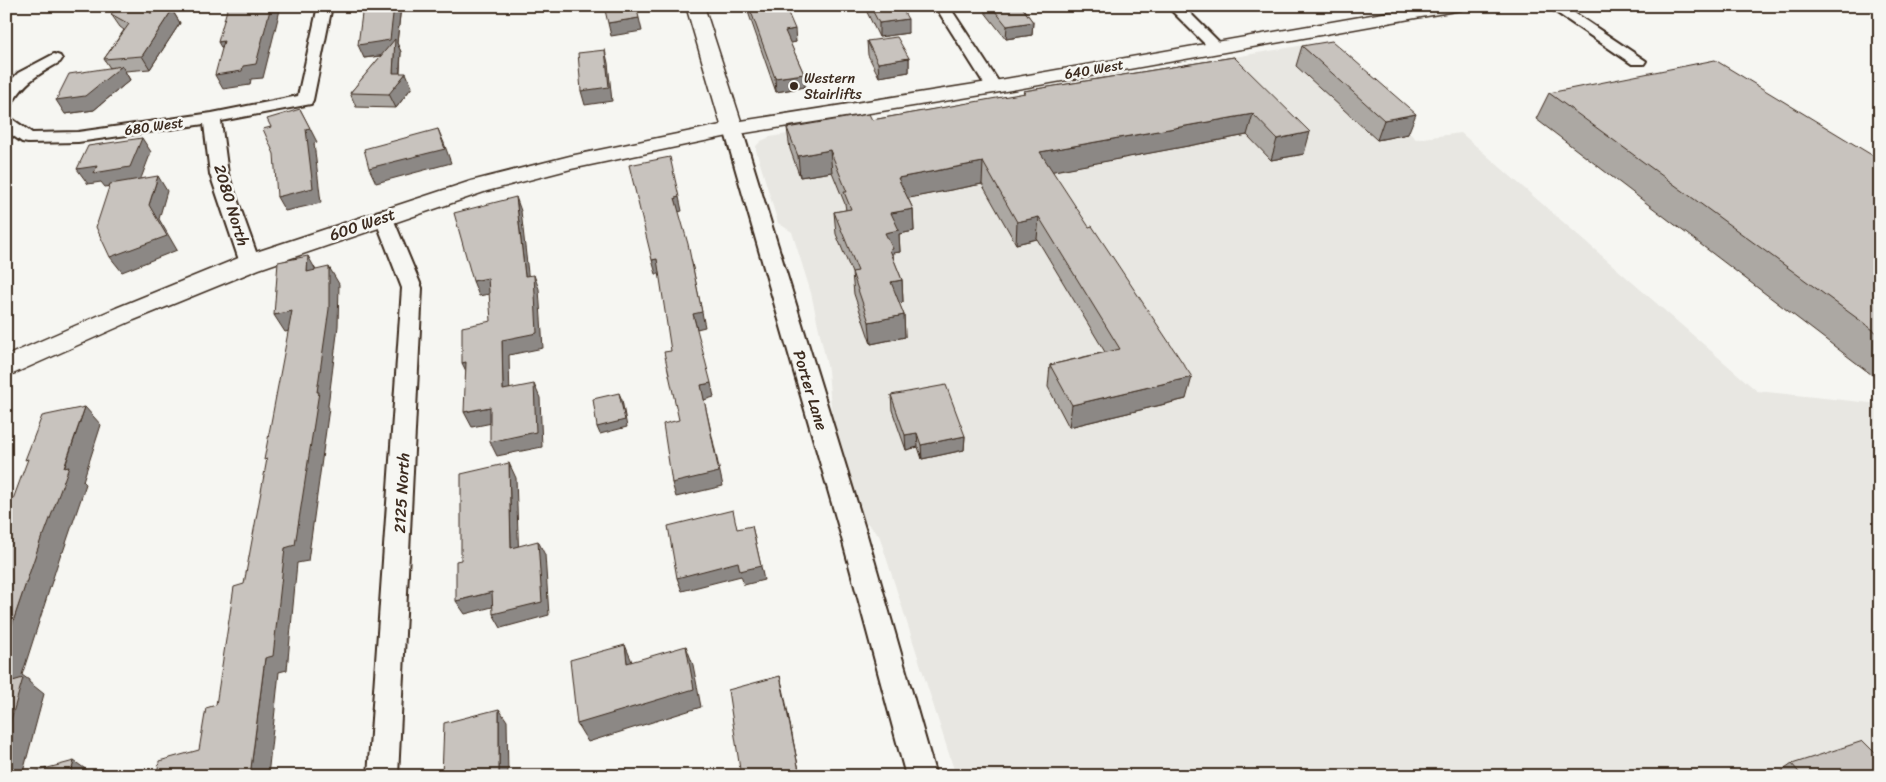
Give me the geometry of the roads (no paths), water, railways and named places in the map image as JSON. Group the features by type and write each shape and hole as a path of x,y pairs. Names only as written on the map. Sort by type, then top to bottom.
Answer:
{"street":[{"name":"680 West","path":"6,123 28,138 78,137 212,118 306,100 324,6"},
{"name":"Porter Lane","path":"695,6 854,534 921,776"},
{"path":"942,6 994,86"},
{"path":"1174,6 1217,48"},
{"name":"640 West","path":"733,129 1455,6"},
{"path":"1554,6 1638,61"},
{"path":"6,99 6,96 24,76 54,59"},
{"name":"2080 North","path":"212,118 219,174 250,263"},
{"name":"600 West","path":"6,366 124,314 250,263 383,216 488,183 570,163 733,129"},
{"name":"2125 North","path":"383,216 412,288 383,776"}],"place":[{"name":"Western Stairlifts","path":"794,86"}]}
